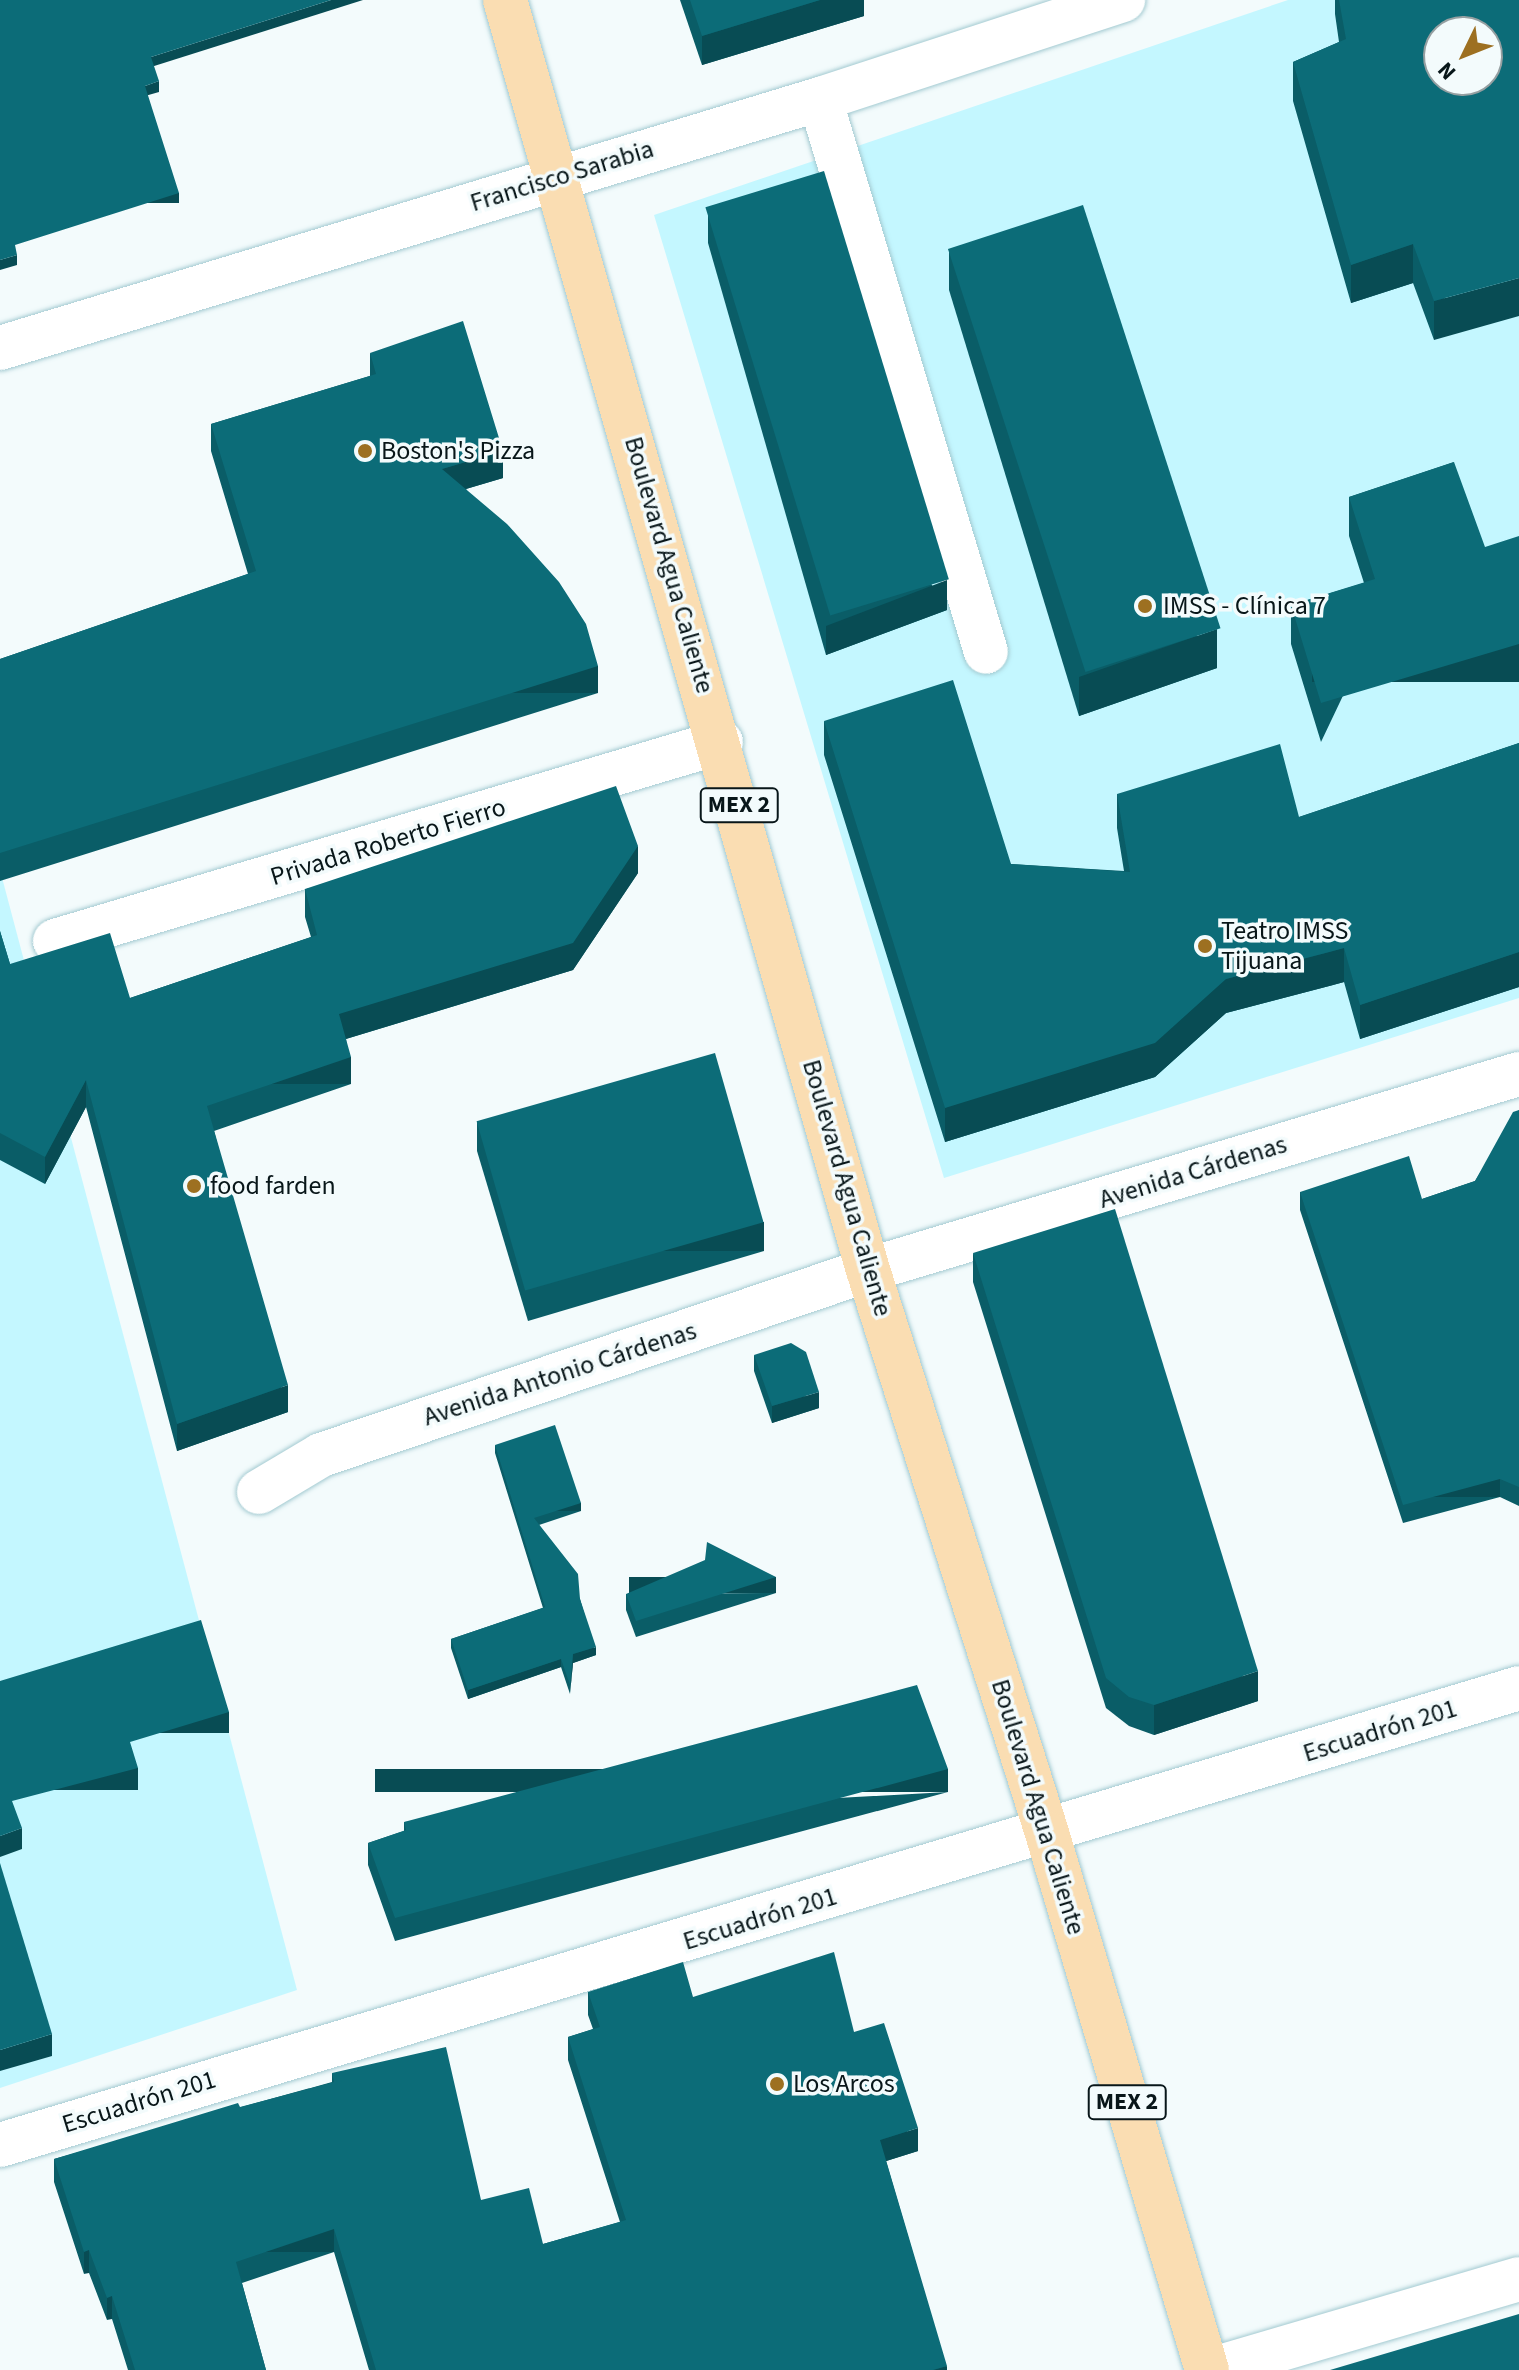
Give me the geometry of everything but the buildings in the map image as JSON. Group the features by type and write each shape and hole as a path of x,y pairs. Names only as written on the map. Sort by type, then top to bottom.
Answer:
{"main road":[{"name":"Boulevard Agua Caliente","path":"505,0 554,177 721,742 868,1270 1047,1833 1208,2370"}],"street":[{"name":"Francisco Sarabia","path":"0,348 554,177 820,99 1123,0"},
{"path":"820,99 986,652"},
{"name":"Privada Roberto Fierro","path":"55,941 721,742"},
{"name":"Avenida Cárdenas","path":"868,1270 1519,1074"},
{"name":"Avenida Antonio Cárdenas","path":"259,1492 321,1455 868,1270"},
{"name":"Escuadrón 201","path":"0,2145 1047,1833 1519,1688"},
{"path":"1208,2370 1519,2279"}],"shaded area":[{"name":"IMSS - Clínica 7","path":"1288,0 1519,0 1519,998 944,1178 654,215"},
{"path":"0,870 297,1990 0,2088"}],"place":[{"name":"Boston's Pizza","path":"365,451"},
{"name":"IMSS - Clínica 7","path":"1145,606"},
{"name":"Teatro IMSS Tijuana","path":"1205,946"},
{"name":"food farden","path":"194,1186"},
{"name":"Los Arcos","path":"777,2084"}]}
